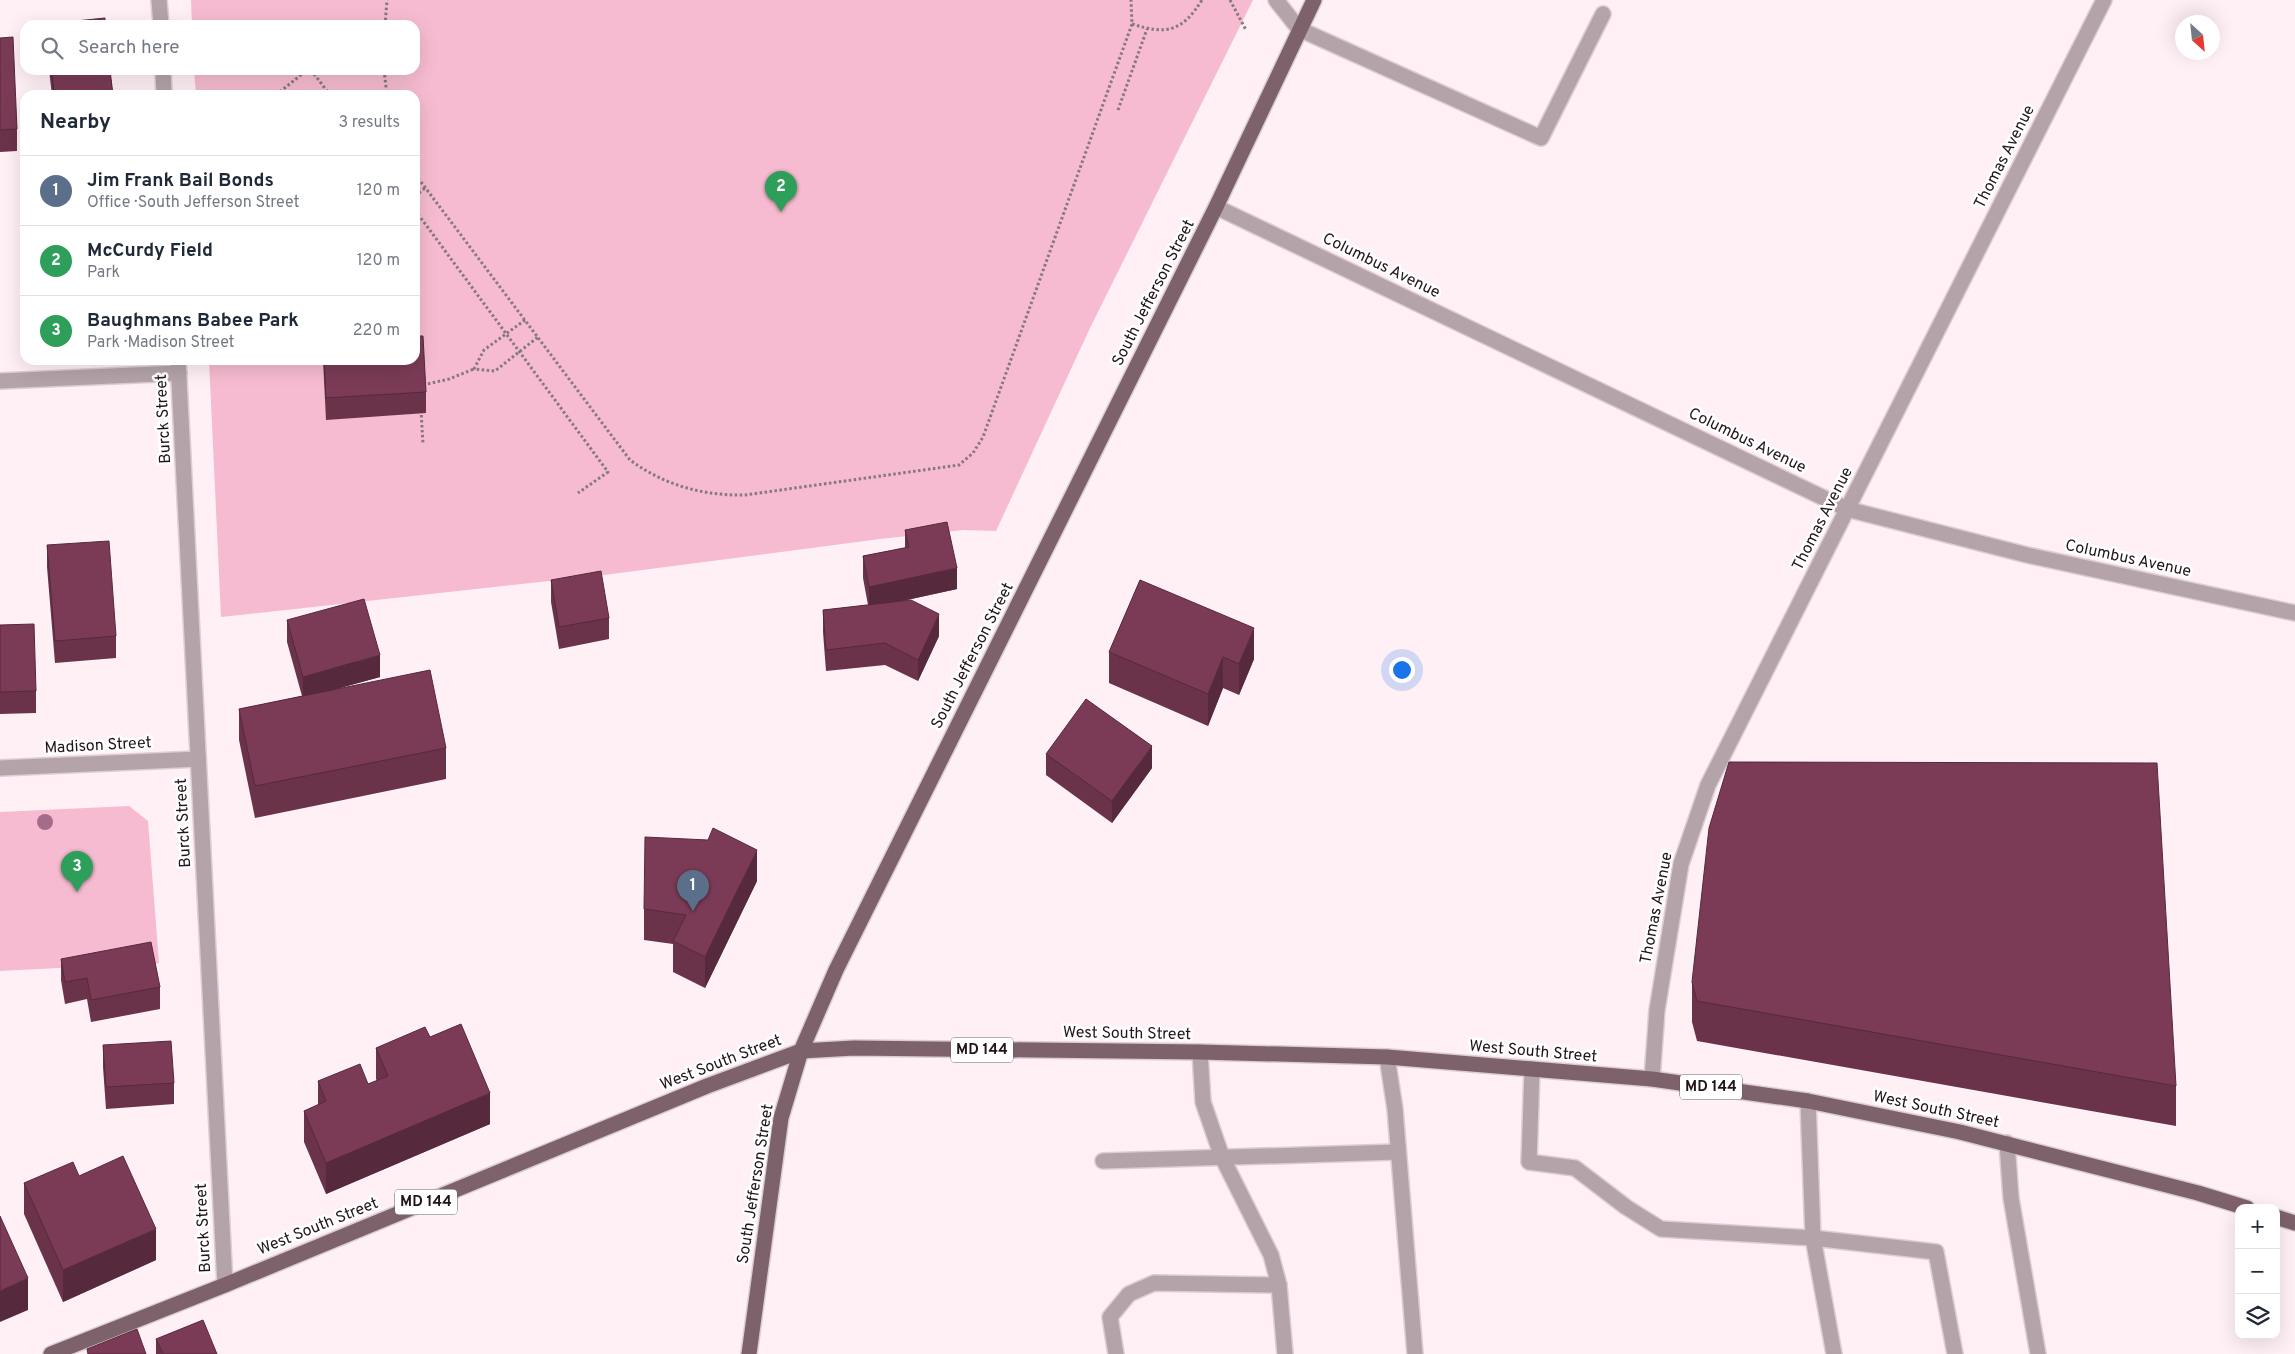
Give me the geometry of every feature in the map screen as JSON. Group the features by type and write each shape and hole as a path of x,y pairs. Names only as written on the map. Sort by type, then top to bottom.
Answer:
{"main road":[{"name":"South Jefferson Street","path":"749,1354 781,1118 801,1051 836,970 1216,206 1314,0"},
{"name":"West South Street","path":"51,1354 225,1285 707,1086 801,1051 854,1048 1200,1052 1386,1057 1652,1079 1808,1101 2007,1143 2235,1204"},
{"path":"2280,1218 2295,1223"}],"street":[{"path":"159,0 161,20"},
{"path":"1276,0 1299,29 1541,138 1603,14"},
{"name":"Thomas Avenue","path":"1652,1079 1657,1010 1681,864 1708,784 2104,0"},
{"path":"163,75 164,90"},
{"name":"Columbus Avenue","path":"1216,206 1847,509 2027,555 2295,613"},
{"path":"0,382 178,366"},
{"name":"Burck Street","path":"178,366 225,1285"},
{"name":"Madison Street","path":"0,768 198,759"},
{"path":"1200,1052 1203,1102 1222,1157 1271,1254 1279,1285 1286,1354"},
{"path":"1386,1057 1395,1109 1397,1152 1415,1354"},
{"path":"1532,1069 1529,1162 1575,1168 1626,1207 1661,1229 1812,1238 1936,1252 1955,1354"},
{"path":"1808,1101 1812,1238 1834,1354"},
{"path":"2007,1143 2011,1198 2038,1354"},
{"path":"1103,1161 1397,1152"},
{"path":"1116,1354 1110,1317 1129,1294 1137,1290 1154,1283 1279,1285"}],"path":[{"path":"385,20 387,0"},
{"path":"420,181 630,460 645,471 693,490 718,496 745,495 959,465 973,453 983,437 1132,24 1132,0"},
{"path":"1132,24 1148,29 1166,31 1178,27 1189,18 1202,0"},
{"path":"1230,0 1246,30"},
{"path":"1118,110 1148,29"},
{"path":"282,90 301,75"},
{"path":"315,75 326,90"},
{"path":"385,75 386,90"},
{"path":"420,192 425,188"},
{"path":"420,217 608,472 578,493"},
{"path":"474,369 484,350 525,320"},
{"path":"420,377 420,386 449,379 474,369 495,371 538,337"},
{"path":"421,405 423,444"}],"shaded area":[{"path":"191,0 1253,0 1090,328 996,531 963,530 880,539 604,575 221,617 209,365 420,365 420,90 196,90 194,75 420,75 420,20 192,20"},
{"path":"129,806 148,821 159,963 0,971 0,812"}],"building":[{"path":"105,18 105,20 86,20"},
{"path":"13,37 17,129 0,130 0,38"},
{"path":"52,75 111,75 112,90 54,90"},
{"path":"420,336 423,336 426,392 326,398 324,365 420,365"},
{"path":"947,522 957,568 869,587 863,556 909,547 905,530"},
{"path":"109,541 116,636 55,641 47,545"},
{"path":"601,571 609,618 559,627 551,580"},
{"path":"1140,580 1254,628 1239,664 1223,657 1208,694 1109,652"},
{"path":"364,599 380,655 303,677 287,620"},
{"path":"911,600 939,614 918,660 885,643 826,650 823,610"},
{"path":"34,624 36,691 0,692 0,625"},
{"path":"430,670 446,748 255,786 239,709"},
{"path":"1086,699 1152,746 1112,801 1046,754"},
{"path":"1729,762 2157,763 2176,1086 1697,1001 1692,982 1709,828"},
{"path":"713,828 757,850 705,957 673,941 686,915 644,909 645,837 708,840"},
{"path":"151,942 160,987 91,1000 87,978 65,982 61,959"},
{"path":"461,1024 490,1093 326,1163 304,1111 326,1101 318,1081 360,1064 368,1084 388,1076 376,1048 425,1027 430,1037"},
{"path":"171,1041 174,1083 106,1087 103,1045"},
{"path":"123,1156 156,1229 63,1270 24,1183 73,1162 79,1176"},
{"path":"0,1216 28,1278 0,1291"},
{"path":"203,1320 217,1354 163,1354 156,1339"},
{"path":"137,1329 146,1354 88,1354 87,1349"}],"place":[{"name":"McCurdy Field","path":"781,212"},
{"name":"Baughmans Babee Park","path":"77,892"},
{"name":"Jim Frank Bail Bonds","path":"693,911"}]}
